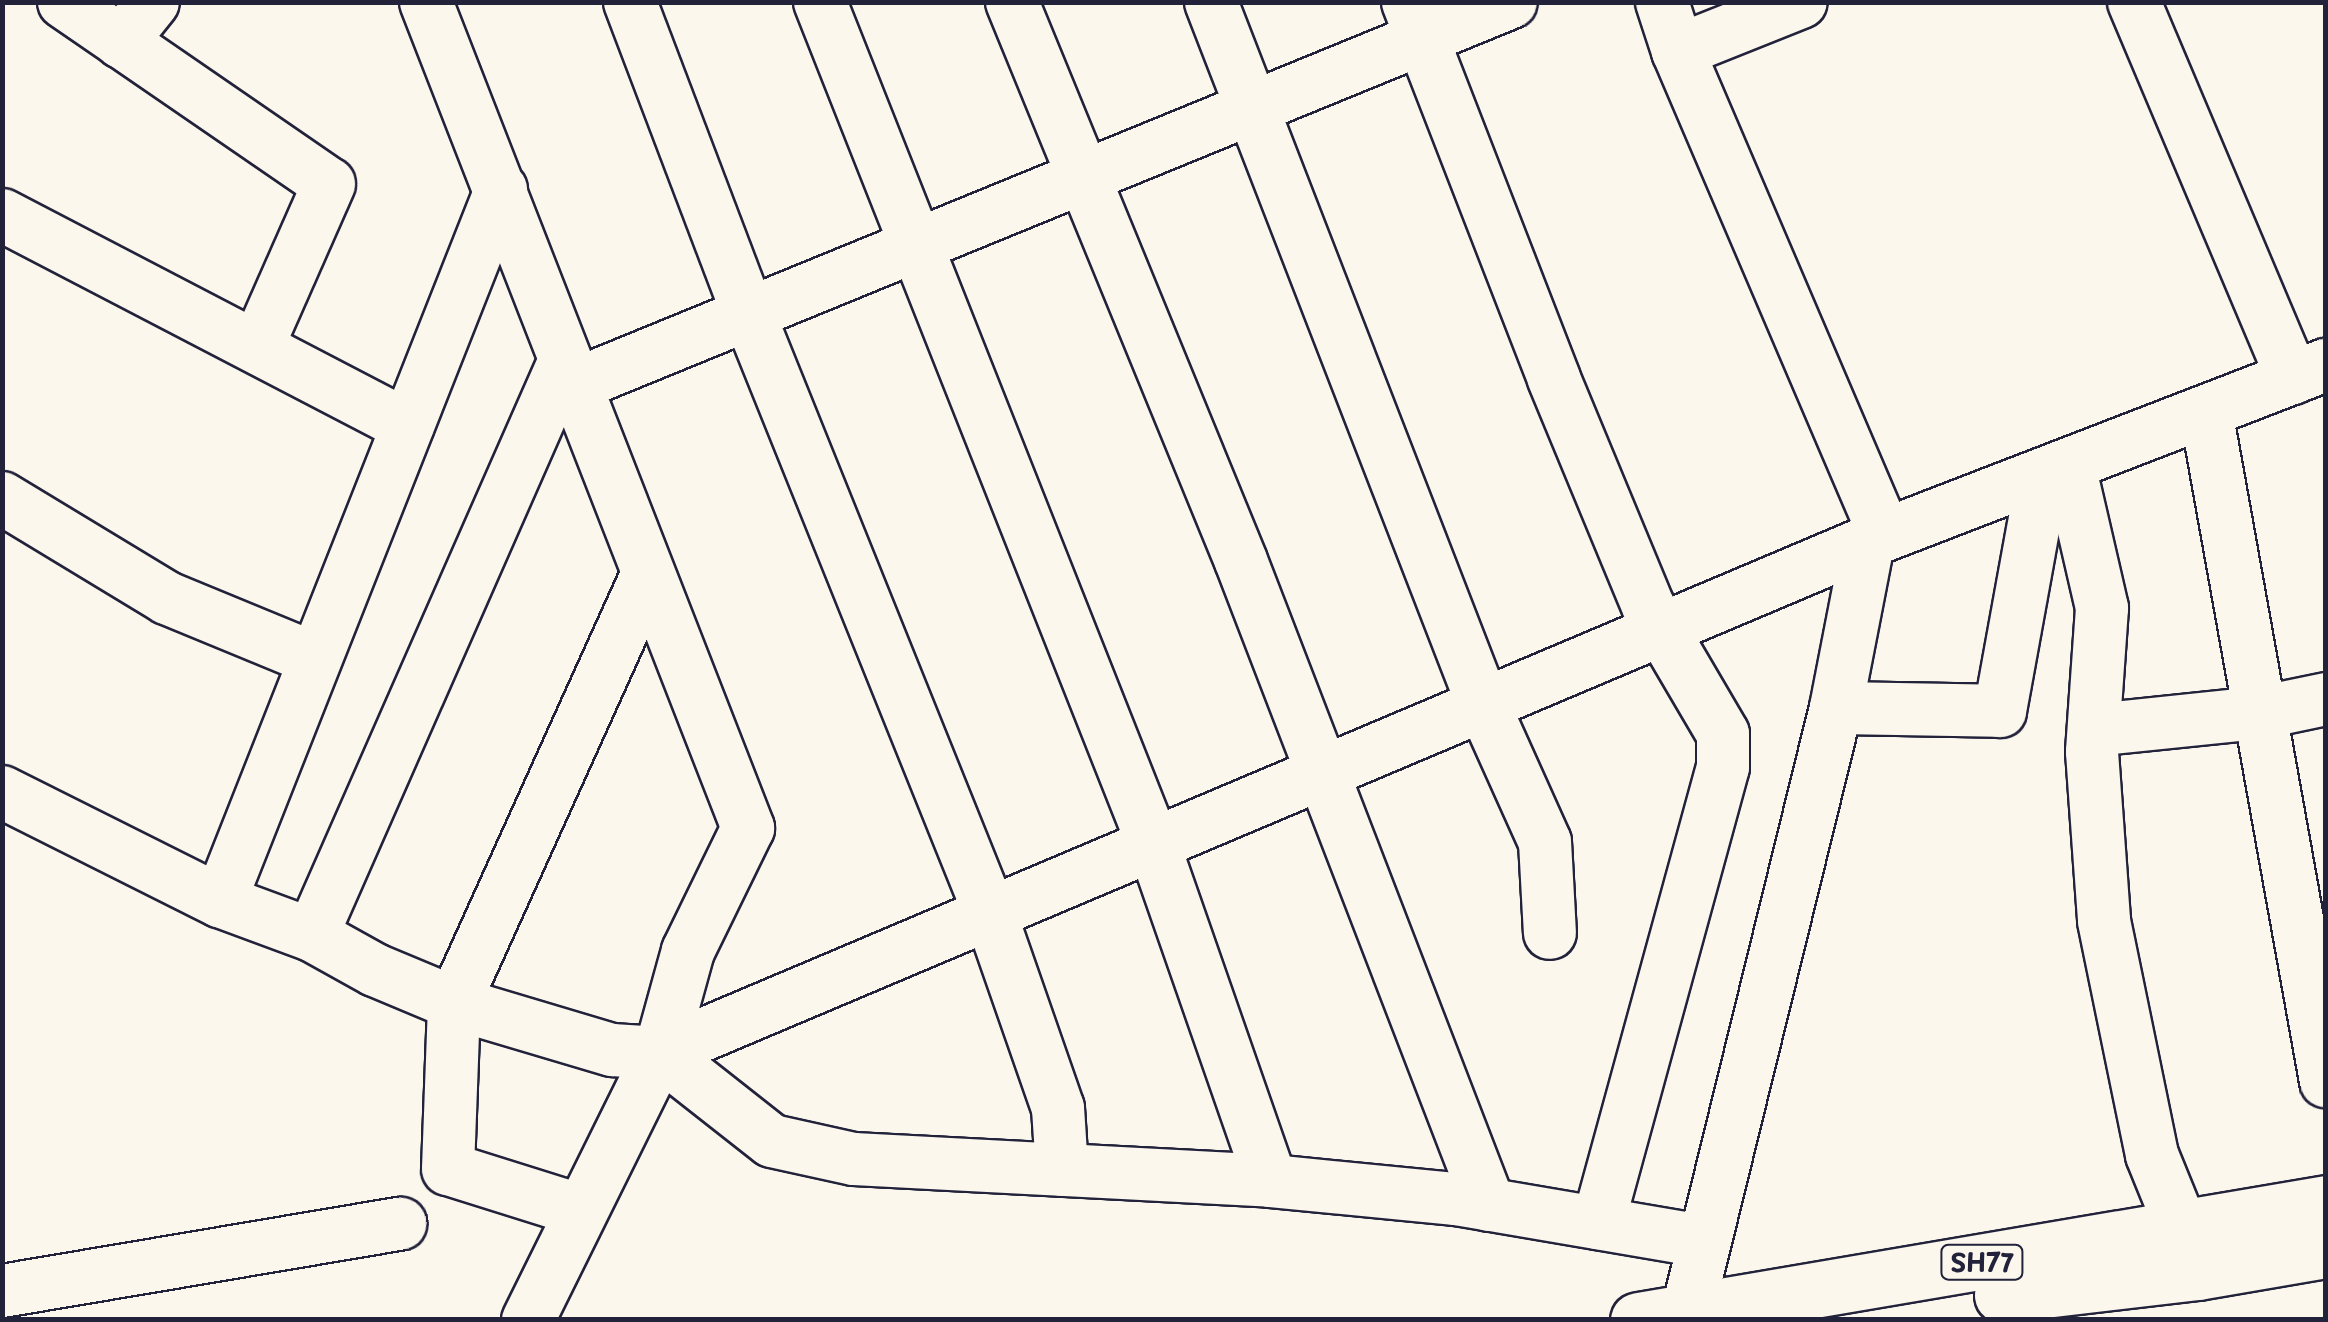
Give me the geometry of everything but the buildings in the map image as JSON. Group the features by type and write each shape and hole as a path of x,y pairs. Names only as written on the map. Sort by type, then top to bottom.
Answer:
{"main road":[{"name":"SH77","path":"1663,1315 2326,1203"},
{"name":"SH77","path":"1865,1320 2025,1292 2198,1272 2326,1250"}],"street":[{"path":"64,2 138,22 329,184 257,346"},
{"path":"426,2 748,828 688,951 660,1054 579,1210 528,1320"},
{"path":"630,2 748,312 990,913 1058,1108 1062,1170"},
{"path":"820,2 1154,843 1270,1181"},
{"path":"1012,2 1241,562 1319,773 1490,1205"},
{"path":"1211,2 1483,704 1544,842 1550,933"},
{"path":"312,935 570,372 748,312 1250,108 1414,22 1511,2"},
{"path":"1663,1315 1703,1241 1876,539 1670,27 1802,2"},
{"path":"2,792 220,902 312,935 376,970 454,1003 612,1050 660,1054 1876,539 2309,372 2134,2"},
{"path":"1414,22 1640,589 1723,734 1723,767 1598,1223"},
{"path":"220,902 501,190"},
{"path":"2,215 407,426"},
{"path":"2206,412 2326,1081"},
{"path":"1836,708 2000,710 2056,470"},
{"path":"2056,470 2102,608 2094,730 2108,940 2152,1155 2182,1229"},
{"path":"2,498 167,598 315,660"},
{"path":"579,1210 448,1169 454,1003 647,575"},
{"path":"2094,730 2260,713 2326,699"},
{"path":"660,1054 772,1141 854,1158 1270,1181 1490,1205 1703,1241"},
{"path":"2,1291 400,1224"}]}
